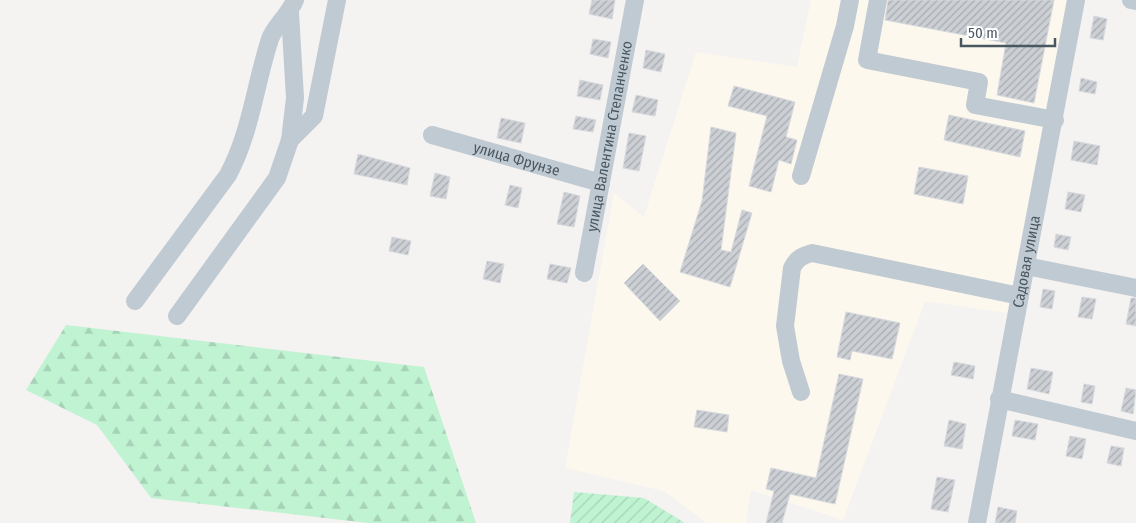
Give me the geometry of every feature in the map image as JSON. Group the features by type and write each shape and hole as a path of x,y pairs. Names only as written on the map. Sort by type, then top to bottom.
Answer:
{"street":[{"path":"290,140 314,116 338,0"},
{"name":"улица Валентина Степанченко","path":"584,273 635,0"},
{"path":"802,176 845,26 850,0"},
{"path":"878,0 867,60 979,82 975,105 1055,120"},
{"name":"Садовая улица","path":"977,523 999,399 1055,120 1076,0"},
{"path":"1131,0 1136,1"},
{"path":"177,316 277,178 290,140 295,98 292,7"},
{"path":"135,301 231,169 249,124 271,37 292,7"},
{"name":"улица Фрунзе","path":"432,135 601,183"},
{"path":"801,392 791,361 785,326 792,268 796,260 803,256 812,253 1020,296"},
{"path":"1026,266 1136,288"},
{"path":"999,399 1136,431"}],"shaded area":[{"path":"811,0 1067,0 1007,313 925,301 843,520 751,490 746,523 707,523 664,491 565,468 614,193 644,217 696,52 797,67"}],"green space":[{"path":"66,325 424,367 476,523 368,523 151,498 97,425 26,390"},
{"path":"574,492 644,498 685,523 570,523"}],"building":[{"path":"592,0 615,0 612,19 589,14"},
{"path":"888,0 1054,0 1034,103 997,95 1006,43 885,20"},
{"path":"1094,16 1107,19 1103,40 1090,38"},
{"path":"593,39 611,42 608,58 590,54"},
{"path":"646,50 665,54 661,72 643,68"},
{"path":"1081,78 1097,82 1095,94 1079,91"},
{"path":"580,80 603,85 600,100 577,96"},
{"path":"734,86 795,102 786,137 797,140 791,164 779,160 771,192 749,186 767,116 728,106"},
{"path":"636,95 658,100 655,116 632,112"},
{"path":"949,115 1025,131 1020,157 944,140"},
{"path":"576,116 596,120 593,132 573,129"},
{"path":"501,118 525,123 521,143 497,138"},
{"path":"711,127 736,133 721,250 731,252 742,210 752,213 730,287 680,272 702,201"},
{"path":"629,133 646,136 639,171 623,168"},
{"path":"1074,141 1100,146 1097,165 1071,160"},
{"path":"358,154 410,168 407,185 354,174"},
{"path":"919,167 968,176 963,204 914,194"},
{"path":"435,173 450,177 446,199 430,196"},
{"path":"510,185 522,188 518,208 505,205"},
{"path":"564,192 580,196 574,227 557,224"},
{"path":"1068,192 1085,195 1081,212 1065,209"},
{"path":"1056,234 1071,237 1068,250 1054,247"},
{"path":"392,237 411,241 408,255 389,251"},
{"path":"487,261 504,264 500,283 483,279"},
{"path":"550,264 571,268 567,283 547,279"},
{"path":"643,264 680,301 660,321 624,283"},
{"path":"1043,289 1055,291 1052,309 1040,307"},
{"path":"1082,297 1096,299 1092,319 1078,317"},
{"path":"1131,298 1136,298 1136,326 1126,324"},
{"path":"846,312 900,323 892,359 852,351 850,360 837,357"},
{"path":"954,362 975,366 973,379 951,375"},
{"path":"1031,368 1053,372 1049,394 1027,389"},
{"path":"839,374 863,379 835,504 790,494 782,523 766,523 774,491 766,489 771,468 816,478"},
{"path":"1084,384 1095,386 1092,404 1081,402"},
{"path":"1126,388 1136,390 1133,414 1121,411"},
{"path":"697,410 729,415 727,432 694,427"},
{"path":"949,420 966,424 962,449 944,446"},
{"path":"1015,420 1038,424 1035,440 1012,436"},
{"path":"1070,436 1086,439 1082,459 1066,456"},
{"path":"1111,446 1124,448 1121,466 1107,463"},
{"path":"937,477 955,480 948,512 931,509"},
{"path":"998,507 1017,511 1015,523 995,523"}]}
